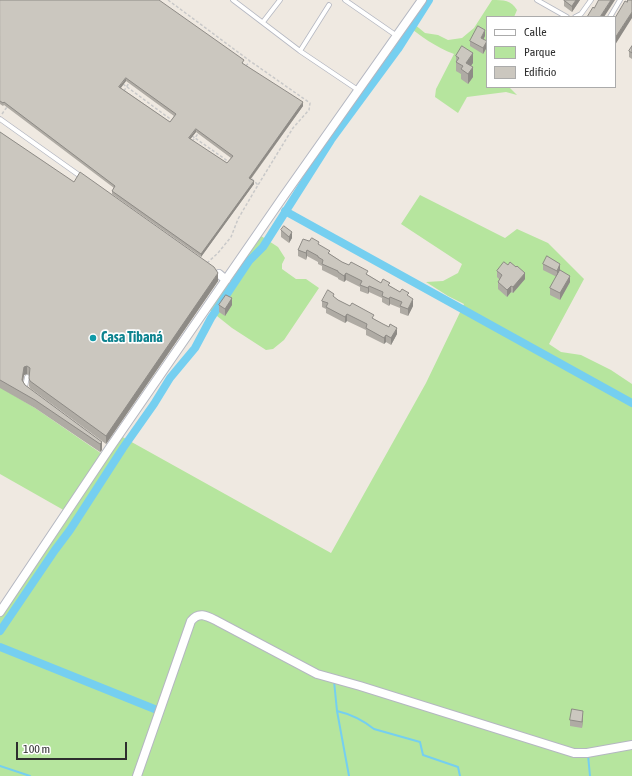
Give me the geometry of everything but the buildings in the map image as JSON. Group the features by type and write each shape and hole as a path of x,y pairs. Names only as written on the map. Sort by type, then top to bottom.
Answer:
{"street":[{"path":"0,612 106,447 226,280 422,0"},
{"path":"219,274 226,280"},
{"path":"137,776 191,621 195,616 200,615 217,621 317,674 574,753 592,752 632,745"}],"lane":[{"path":"233,0 264,22 300,51 358,90"},
{"path":"264,22 280,0"},
{"path":"345,0 397,36"},
{"path":"537,0 565,16"},
{"path":"577,16 581,14 591,0"},
{"path":"611,16 620,0"},
{"path":"300,51 329,5"},
{"path":"0,118 88,182"},
{"path":"206,265 219,274"},
{"path":"27,377 25,387 28,391"}],"path":[{"path":"168,0 250,61 310,103 309,110 293,128 238,219 231,238 206,265"},
{"path":"245,67 250,61"},
{"path":"122,93 131,81"},
{"path":"120,82 176,124"},
{"path":"0,118 9,105"},
{"path":"190,144 199,131"},
{"path":"188,133 233,164"},
{"path":"246,174 258,185"}],"green space":[{"path":"492,0 510,2 517,10 514,16 486,16 486,88 510,88 517,95 506,92 467,97 458,113 435,97 436,89 454,54 434,45 405,24 408,19 425,33 438,35 448,40 462,38 474,28"},
{"path":"420,195 505,238 517,229 548,243 584,279 549,344 561,352 581,355 611,370 632,384 632,776 0,776 0,613 67,512 0,474 0,387 35,408 105,456 119,435 331,553 426,383 464,304 426,282 443,281 458,273 462,264 401,224"},
{"path":"258,234 278,247 285,258 282,264 282,269 296,279 306,279 319,288 284,340 273,349 266,350 232,328 207,308"}],"waterway":[{"path":"0,631 70,530 170,378 195,348 211,318 249,261 263,247 331,140 398,49 429,0"},
{"path":"285,211 632,403"},
{"path":"0,647 157,710"},
{"path":"334,681 337,711 349,776"},
{"path":"337,711 357,718 374,729 420,742 423,755 458,767 460,776"},
{"path":"588,755 590,776"},
{"path":"0,766 30,776"}],"place":[{"name":"Casa Tibaná","path":"93,338"}]}
